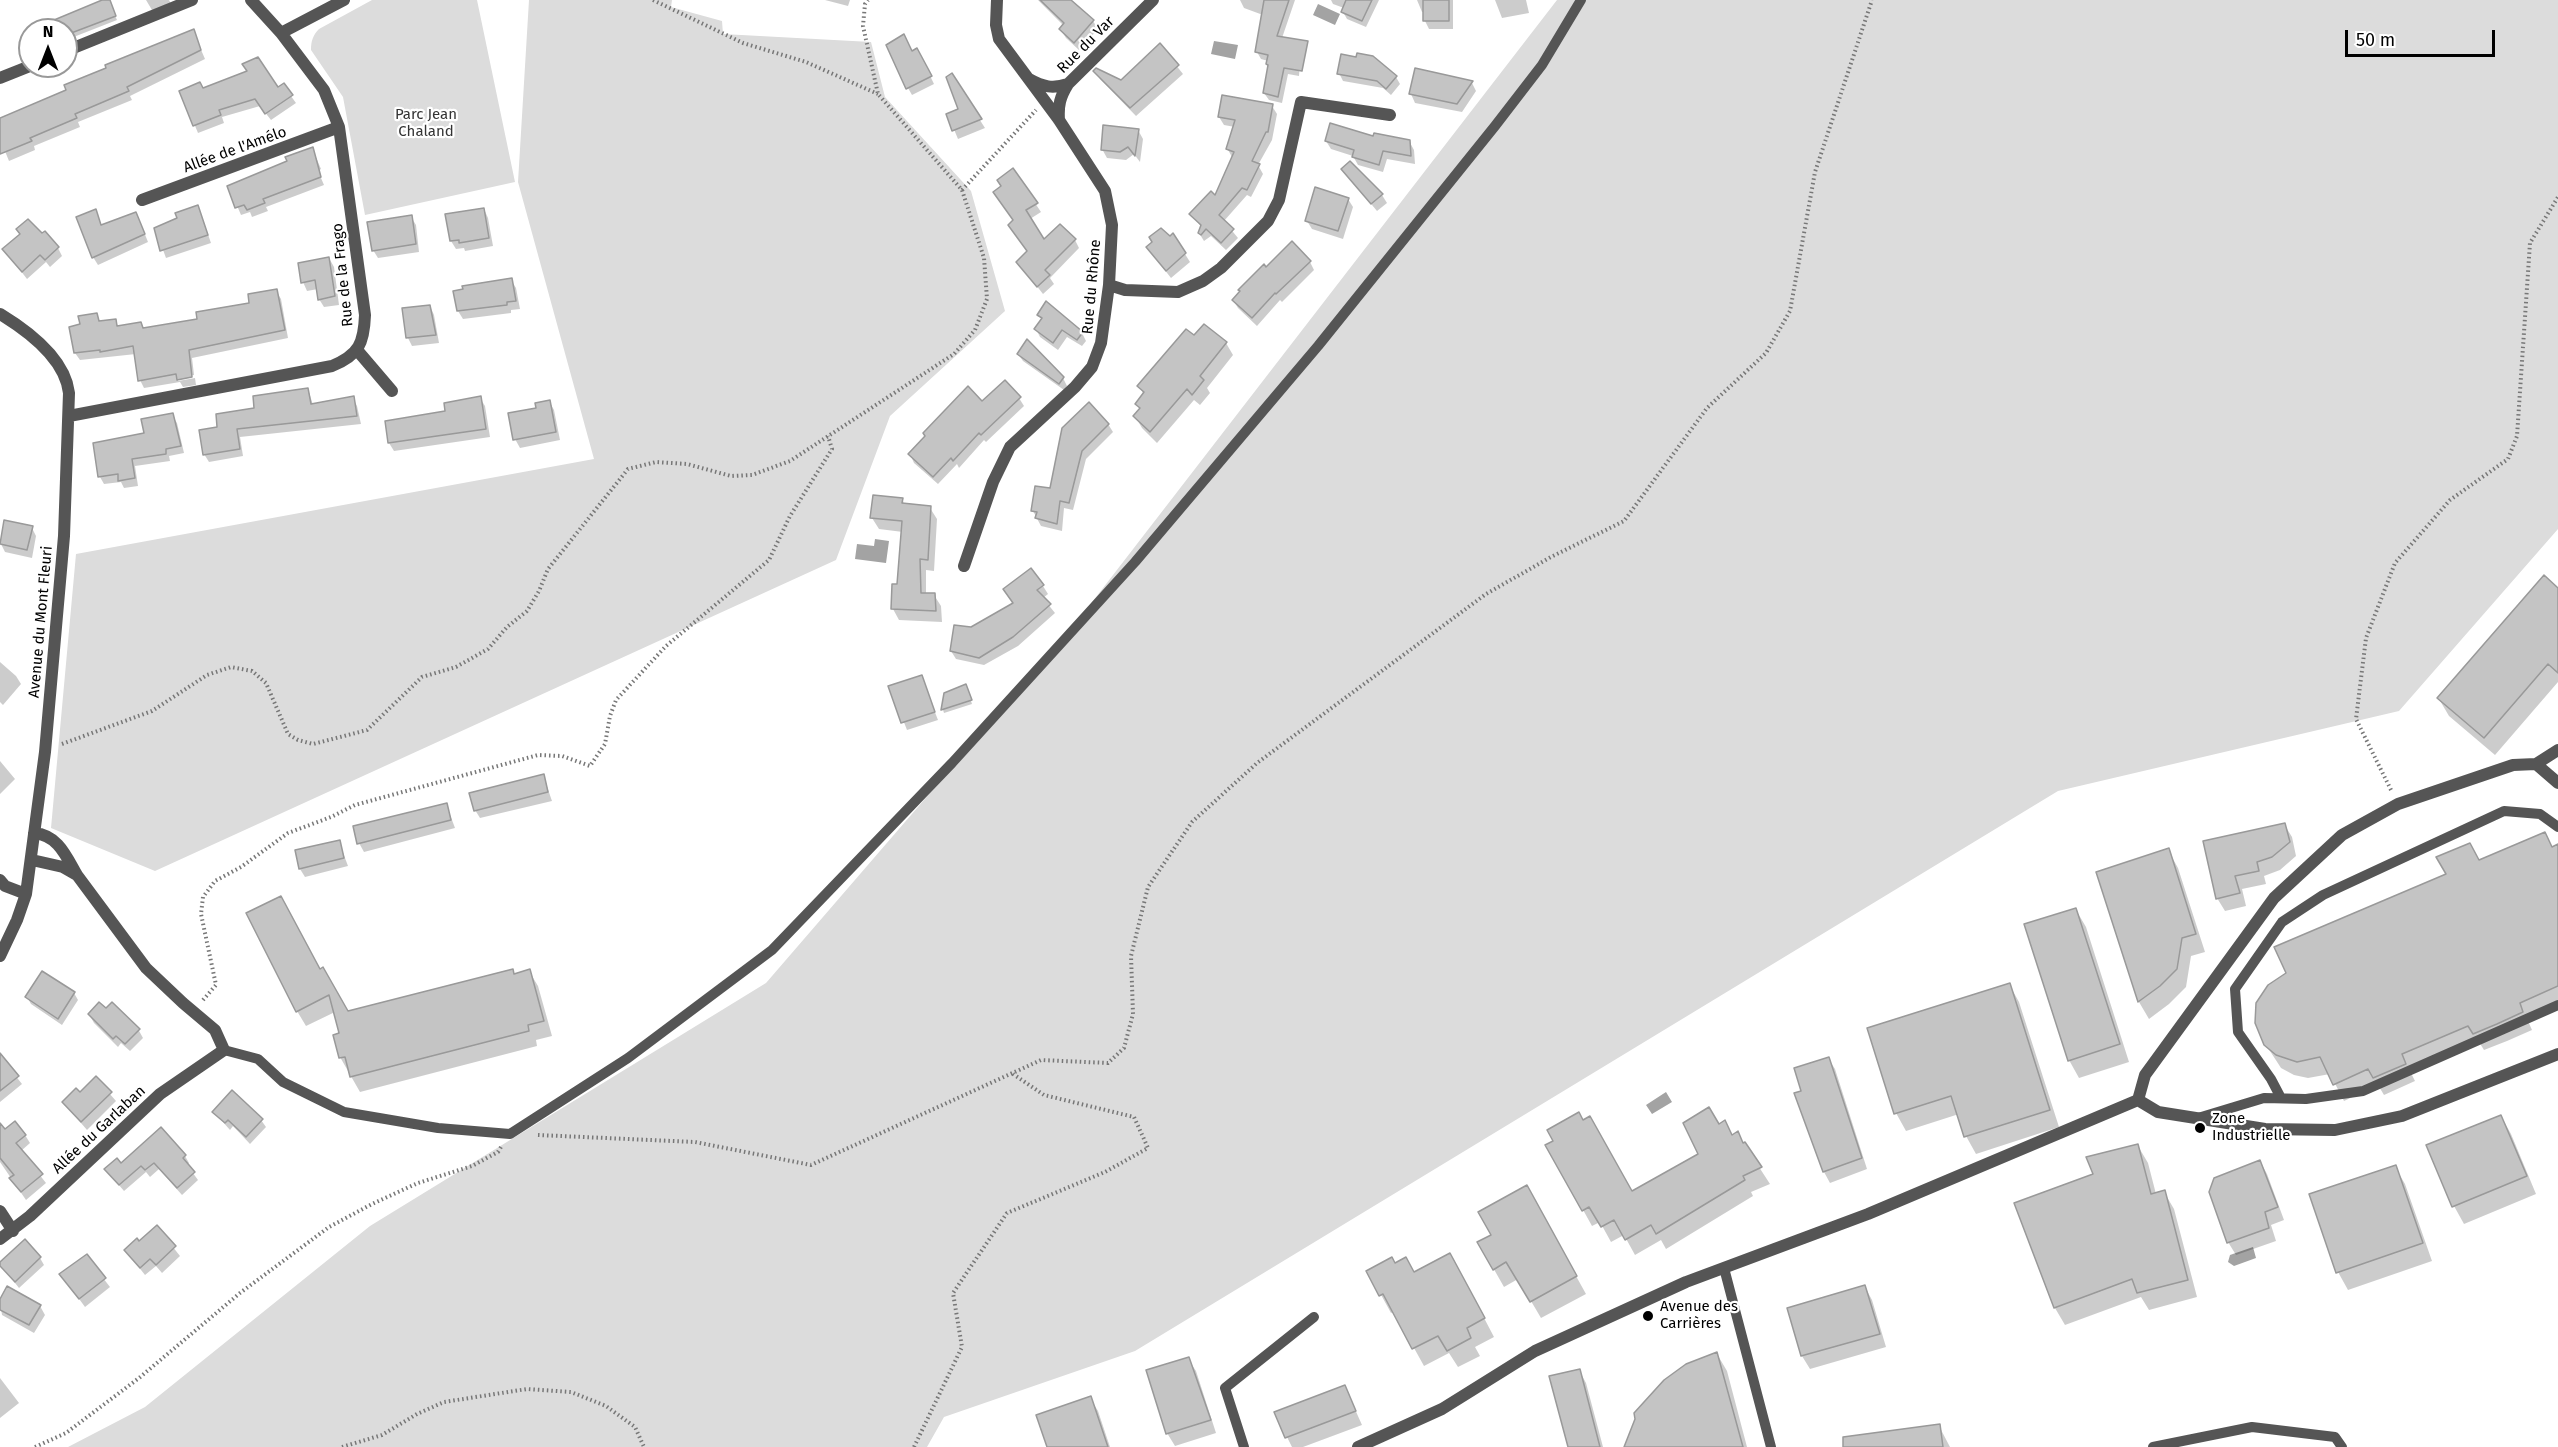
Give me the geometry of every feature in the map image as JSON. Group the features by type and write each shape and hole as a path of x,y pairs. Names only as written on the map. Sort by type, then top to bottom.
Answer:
{"street":[{"path":"78,46 192,0"},
{"name":"Rue de la Frago","path":"251,0 281,33 324,90 339,127 365,315 364,332 357,350"},
{"path":"281,33 344,0"},
{"name":"Rue du Rhône","path":"964,566 993,483 1010,447 1075,387 1092,367 1101,343 1112,225 1105,191 1059,120 999,39 996,25 997,0"},
{"name":"Rue du Var","path":"1059,120 1058,106 1061,95 1068,84 1153,0"},
{"path":"0,78 18,71"},
{"path":"1028,79 1041,86 1056,88 1068,84"},
{"path":"1108,285 1125,290 1178,292 1203,281 1221,268 1268,221 1279,200 1301,102 1390,115"},
{"name":"Allée de l'Amélo","path":"142,200 339,127"},
{"name":"Avenue du Mont Fleuri","path":"0,314 37,341 61,369 68,381 69,416 64,536 46,748 32,860 26,894 0,956"},
{"path":"69,416 332,366 349,358 357,350 392,391"},
{"path":"2138,1100 2145,1075 2274,898 2342,835 2398,804 2513,765 2536,764 2558,750"},
{"path":"2536,764 2558,783"},
{"path":"34,833 51,837 58,843 77,875 146,968 192,1012 215,1030 224,1050"},
{"path":"32,860 63,867 77,875"},
{"path":"0,880 5,886 26,894"},
{"name":"Allée du Garlaban","path":"0,1239 13,1231 160,1094 224,1050"},
{"path":"2138,1100 2158,1112 2265,1129 2335,1130 2402,1116 2558,1054"},
{"path":"1358,1447 1442,1409 1535,1351 1686,1282 1868,1214 2138,1100"},
{"path":"0,1210 13,1231"}],"lane":[{"path":"224,1050 258,1059 283,1082 344,1112 438,1128 510,1134 628,1058 772,950 952,763 1135,562 1317,346 1542,65 1581,0"},
{"path":"2281,1098 2271,1079 2238,1032 2235,989 2282,922 2323,895 2504,811 2540,814 2558,827"},
{"path":"2198,1118 2256,1100 2306,1099 2363,1091 2558,1005"},
{"path":"1724,1268 1771,1447"},
{"path":"1244,1447 1225,1388 1314,1317"},
{"path":"2153,1447 2252,1427 2335,1437 2342,1447"}],"path":[{"path":"46,748 70,742 152,711 207,675 231,667 252,671 266,683 288,734 298,740 313,744 367,730 422,677 456,667 488,649 507,627 527,611 548,569 628,469 656,462 687,464 731,476 752,475 790,460 954,354 975,330 987,299 984,258 962,190 878,94 806,62 743,43 653,0"},
{"path":"868,0 865,4 863,26 878,94"},
{"path":"35,1447 66,1433 130,1385 240,1293 329,1227 417,1183 472,1166 498,1152 510,1134 695,1142 811,1166 1041,1060 1108,1063 1124,1048 1133,1014 1131,956 1148,887 1192,822 1257,763 1486,594 1551,557 1624,521 1707,408 1766,353 1790,311 1815,172 1872,0"},
{"path":"962,190 1045,101"},
{"path":"2398,804 2356,719 2366,638 2395,563 2450,500 2508,459 2517,436 2530,243 2558,197"},
{"path":"192,1012 216,985 201,914 203,897 215,881 241,867 288,833 331,817 355,805 538,755 562,756 590,766 605,744 610,716 616,700 666,646 769,560 790,516 832,448 828,436"},
{"path":"914,1447 962,1347 953,1293 1007,1213 1105,1172 1148,1148 1134,1117 1044,1095 1012,1073"},
{"path":"342,1447 382,1435 417,1414 444,1402 527,1389 571,1392 606,1406 635,1427 645,1447"}],"green space":[{"name":"Parc Jean Chaland","path":"372,0 477,0 515,182 365,215 343,97 311,47 319,29"},
{"path":"529,0 672,0 671,7 722,21 723,34 871,42 885,97 971,191 1005,311 890,416 836,560 155,871 51,828 76,554 594,459 518,182"},
{"path":"1557,0 2558,0 2558,529 2399,711 2058,791 1135,1351 944,1417 927,1447 68,1447 145,1407 370,1226 766,983 1069,632"}],"shaded area":[{"path":"1318,4 1340,14 1335,25 1313,15"},
{"path":"1214,41 1238,45 1235,59 1211,54"},
{"path":"875,539 889,541 886,563 855,559 857,544 874,546"},
{"path":"1666,1092 1672,1102 1652,1114 1646,1105"},
{"path":"2253,1247 2256,1258 2234,1266 2228,1262 2230,1255"}],"building":[{"path":"102,0 110,0 116,16 78,30 78,18 59,18"},
{"path":"1040,0 1071,0 1094,20 1074,43 1059,29 1064,23"},
{"path":"1264,0 1289,0 1277,36 1308,41 1302,71 1284,68 1278,97 1263,93 1268,55 1255,52"},
{"path":"1346,0 1372,0 1362,21 1341,12"},
{"path":"1423,0 1449,0 1449,21 1423,21"},
{"path":"194,29 201,50 127,87 129,91 75,114 77,118 0,154 0,118 66,90 64,85 106,68 105,65"},
{"path":"904,34 912,51 917,48 932,76 906,89 886,45"},
{"path":"1160,43 1179,65 1130,108 1093,71 1096,68 1121,80"},
{"path":"1357,53 1373,56 1397,76 1386,89 1377,81 1337,74 1341,54 1356,57"},
{"path":"258,57 278,87 284,83 293,95 265,114 255,99 219,110 221,115 193,126 179,91 200,82 203,88 247,71 242,64"},
{"path":"1415,68 1473,81 1457,104 1409,94"},
{"path":"952,73 982,119 952,131 946,114 958,109 946,77"},
{"path":"1222,95 1273,104 1268,132 1252,161 1260,164 1247,190 1242,188 1219,215 1234,229 1221,243 1206,229 1201,235 1198,233 1201,225 1189,214 1211,191 1215,195 1234,152 1226,149 1235,120 1218,117"},
{"path":"1330,123 1373,136 1374,133 1410,140 1411,156 1383,151 1379,165 1352,157 1354,150 1325,141"},
{"path":"1103,125 1139,129 1135,156 1128,147 1120,152 1101,150"},
{"path":"313,147 321,177 263,199 265,203 247,210 244,205 235,208 227,186 287,161 285,157"},
{"path":"1350,161 1383,194 1371,204 1341,169"},
{"path":"1013,168 1038,203 1026,210 1044,239 1060,224 1076,239 1045,270 1050,275 1037,287 1016,262 1027,251 1008,225 1013,220 993,192 1001,186 997,180"},
{"path":"1315,187 1349,198 1338,231 1305,221"},
{"path":"198,205 208,235 160,251 154,228 177,218 175,213"},
{"path":"484,208 489,238 459,243 459,240 450,241 445,214"},
{"path":"96,209 101,225 136,212 145,234 92,258 76,217"},
{"path":"412,215 416,244 372,251 367,222"},
{"path":"28,219 42,233 45,231 59,247 45,260 40,255 22,272 2,249 20,234 16,229"},
{"path":"1161,228 1170,236 1173,233 1186,253 1166,271 1146,247 1152,242 1149,237"},
{"path":"1292,241 1311,261 1275,293 1252,318 1232,300 1240,291 1238,290 1264,264 1266,267"},
{"path":"329,257 335,296 318,300 315,280 301,283 298,263"},
{"path":"512,278 516,301 507,302 507,305 457,311 453,291 463,289 462,286"},
{"path":"277,289 285,330 189,350 192,377 177,380 176,374 138,381 133,346 100,352 100,350 74,353 69,327 80,324 78,316 97,313 99,321 116,319 117,326 141,322 143,328 197,319 196,312 249,303 248,294"},
{"path":"1046,301 1083,332 1077,340 1062,330 1053,343 1034,329 1042,318 1037,315"},
{"path":"430,305 436,335 406,338 402,308"},
{"path":"1204,324 1227,342 1200,376 1204,380 1192,395 1187,389 1150,432 1133,416 1140,408 1135,404 1144,392 1137,386 1186,329 1194,335"},
{"path":"1027,339 1064,377 1059,384 1017,354"},
{"path":"1005,380 1021,397 981,435 979,433 953,461 951,458 933,477 908,454 925,436 923,433 968,386 982,401"},
{"path":"308,388 311,404 354,396 357,416 237,429 240,449 203,455 199,430 217,427 216,414 254,408 253,396"},
{"path":"481,396 486,429 388,443 385,421 445,411 444,403"},
{"path":"550,400 556,432 513,440 508,413 536,408 535,403"},
{"path":"1089,402 1109,424 1082,451 1069,503 1060,501 1057,524 1035,518 1037,512 1031,511 1035,486 1050,488 1062,428"},
{"path":"173,413 181,446 166,449 166,454 132,459 135,478 118,481 118,474 98,477 93,443 144,433 141,419"},
{"path":"873,495 903,498 902,503 931,506 928,560 920,559 921,593 935,593 936,611 891,609 892,584 897,584 902,521 870,518"},
{"path":"4,520 33,526 27,550 0,544"},
{"path":"1031,568 1044,585 1037,590 1051,604 1013,637 979,658 950,651 954,625 971,627 1013,603 1003,589"},
{"path":"2544,575 2558,588 2558,673 2548,664 2484,738 2437,698"},
{"path":"922,675 935,712 901,723 888,686"},
{"path":"966,684 972,700 941,710 944,693"},
{"path":"544,774 548,792 474,811 469,793"},
{"path":"447,803 451,820 357,844 353,826"},
{"path":"2285,823 2290,842 2272,857 2257,862 2259,871 2235,876 2240,893 2216,899 2203,841"},
{"path":"2545,832 2552,847 2558,844 2558,986 2520,1003 2523,1012 2497,1024 2473,1034 2468,1026 2402,1054 2406,1064 2373,1078 2368,1069 2333,1085 2320,1057 2297,1062 2276,1055 2264,1045 2255,1023 2256,1003 2268,985 2286,973 2274,947 2446,874 2436,857 2470,843 2479,860"},
{"path":"340,840 344,858 299,869 295,850"},
{"path":"2169,848 2196,934 2182,938 2177,969 2160,986 2138,1002 2096,872"},
{"path":"281,896 320,969 323,967 348,1011 513,969 514,974 530,969 544,1021 528,1025 529,1031 350,1077 345,1057 339,1058 333,1035 339,1033 329,995 296,1012 246,913"},
{"path":"2076,908 2120,1044 2068,1061 2024,924"},
{"path":"42,971 75,992 58,1019 25,997"},
{"path":"2010,983 2050,1110 1964,1137 1951,1096 1894,1114 1867,1028"},
{"path":"99,1002 106,1008 112,1002 140,1029 125,1044 116,1036 113,1039 88,1014"},
{"path":"0,1053 19,1076 0,1091"},
{"path":"1829,1057 1862,1158 1823,1172 1794,1093 1801,1091 1794,1068"},
{"path":"96,1076 112,1092 81,1122 62,1102 76,1088 80,1092"},
{"path":"232,1090 263,1119 246,1137 228,1120 225,1123 212,1112"},
{"path":"1709,1107 1719,1124 1725,1120 1732,1135 1738,1131 1743,1143 1745,1142 1762,1167 1743,1176 1745,1180 1656,1234 1651,1225 1625,1240 1614,1220 1601,1227 1589,1207 1582,1211 1545,1145 1553,1141 1547,1130 1579,1112 1583,1120 1590,1116 1632,1191 1698,1154 1683,1123"},
{"path":"2501,1115 2527,1176 2452,1207 2426,1145"},
{"path":"15,1121 26,1135 16,1143 43,1174 21,1192 9,1178 14,1175 0,1158 0,1123 5,1129"},
{"path":"161,1127 186,1155 183,1158 195,1172 177,1188 154,1163 145,1170 141,1166 119,1185 104,1169 117,1158 121,1163"},
{"path":"2138,1144 2151,1194 2165,1190 2188,1280 2137,1293 2132,1279 2054,1308 2014,1203 2093,1174 2086,1157"},
{"path":"2260,1160 2278,1207 2265,1212 2269,1228 2227,1243 2209,1192 2214,1178"},
{"path":"2396,1165 2423,1243 2336,1273 2309,1194"},
{"path":"1527,1185 1577,1276 1530,1302 1506,1262 1493,1270 1477,1242 1491,1235 1478,1212"},
{"path":"157,1225 176,1246 156,1265 150,1259 140,1268 124,1250 137,1238 139,1241"},
{"path":"25,1239 41,1257 15,1282 0,1266 0,1262"},
{"path":"1450,1253 1485,1318 1467,1328 1471,1338 1447,1351 1438,1336 1412,1349 1383,1294 1379,1296 1366,1271 1392,1257 1395,1263 1406,1257 1414,1272"},
{"path":"87,1254 106,1278 79,1299 59,1274"},
{"path":"1865,1285 1880,1334 1801,1356 1787,1308"},
{"path":"7,1286 41,1305 29,1325 0,1310 0,1299"},
{"path":"1717,1352 1743,1447 1624,1447 1635,1419 1634,1413 1664,1380 1686,1364"},
{"path":"1189,1357 1211,1420 1166,1434 1146,1370"},
{"path":"1580,1369 1600,1447 1568,1447 1549,1376"},
{"path":"1345,1385 1356,1411 1285,1438 1274,1412"},
{"path":"1091,1396 1108,1447 1047,1447 1036,1415"},
{"path":"1940,1424 1943,1447 1843,1447 1843,1437"}],"place":[{"name":"Zone Industrielle","path":"2200,1128"},
{"name":"Avenue des Carrières","path":"1648,1316"}]}
